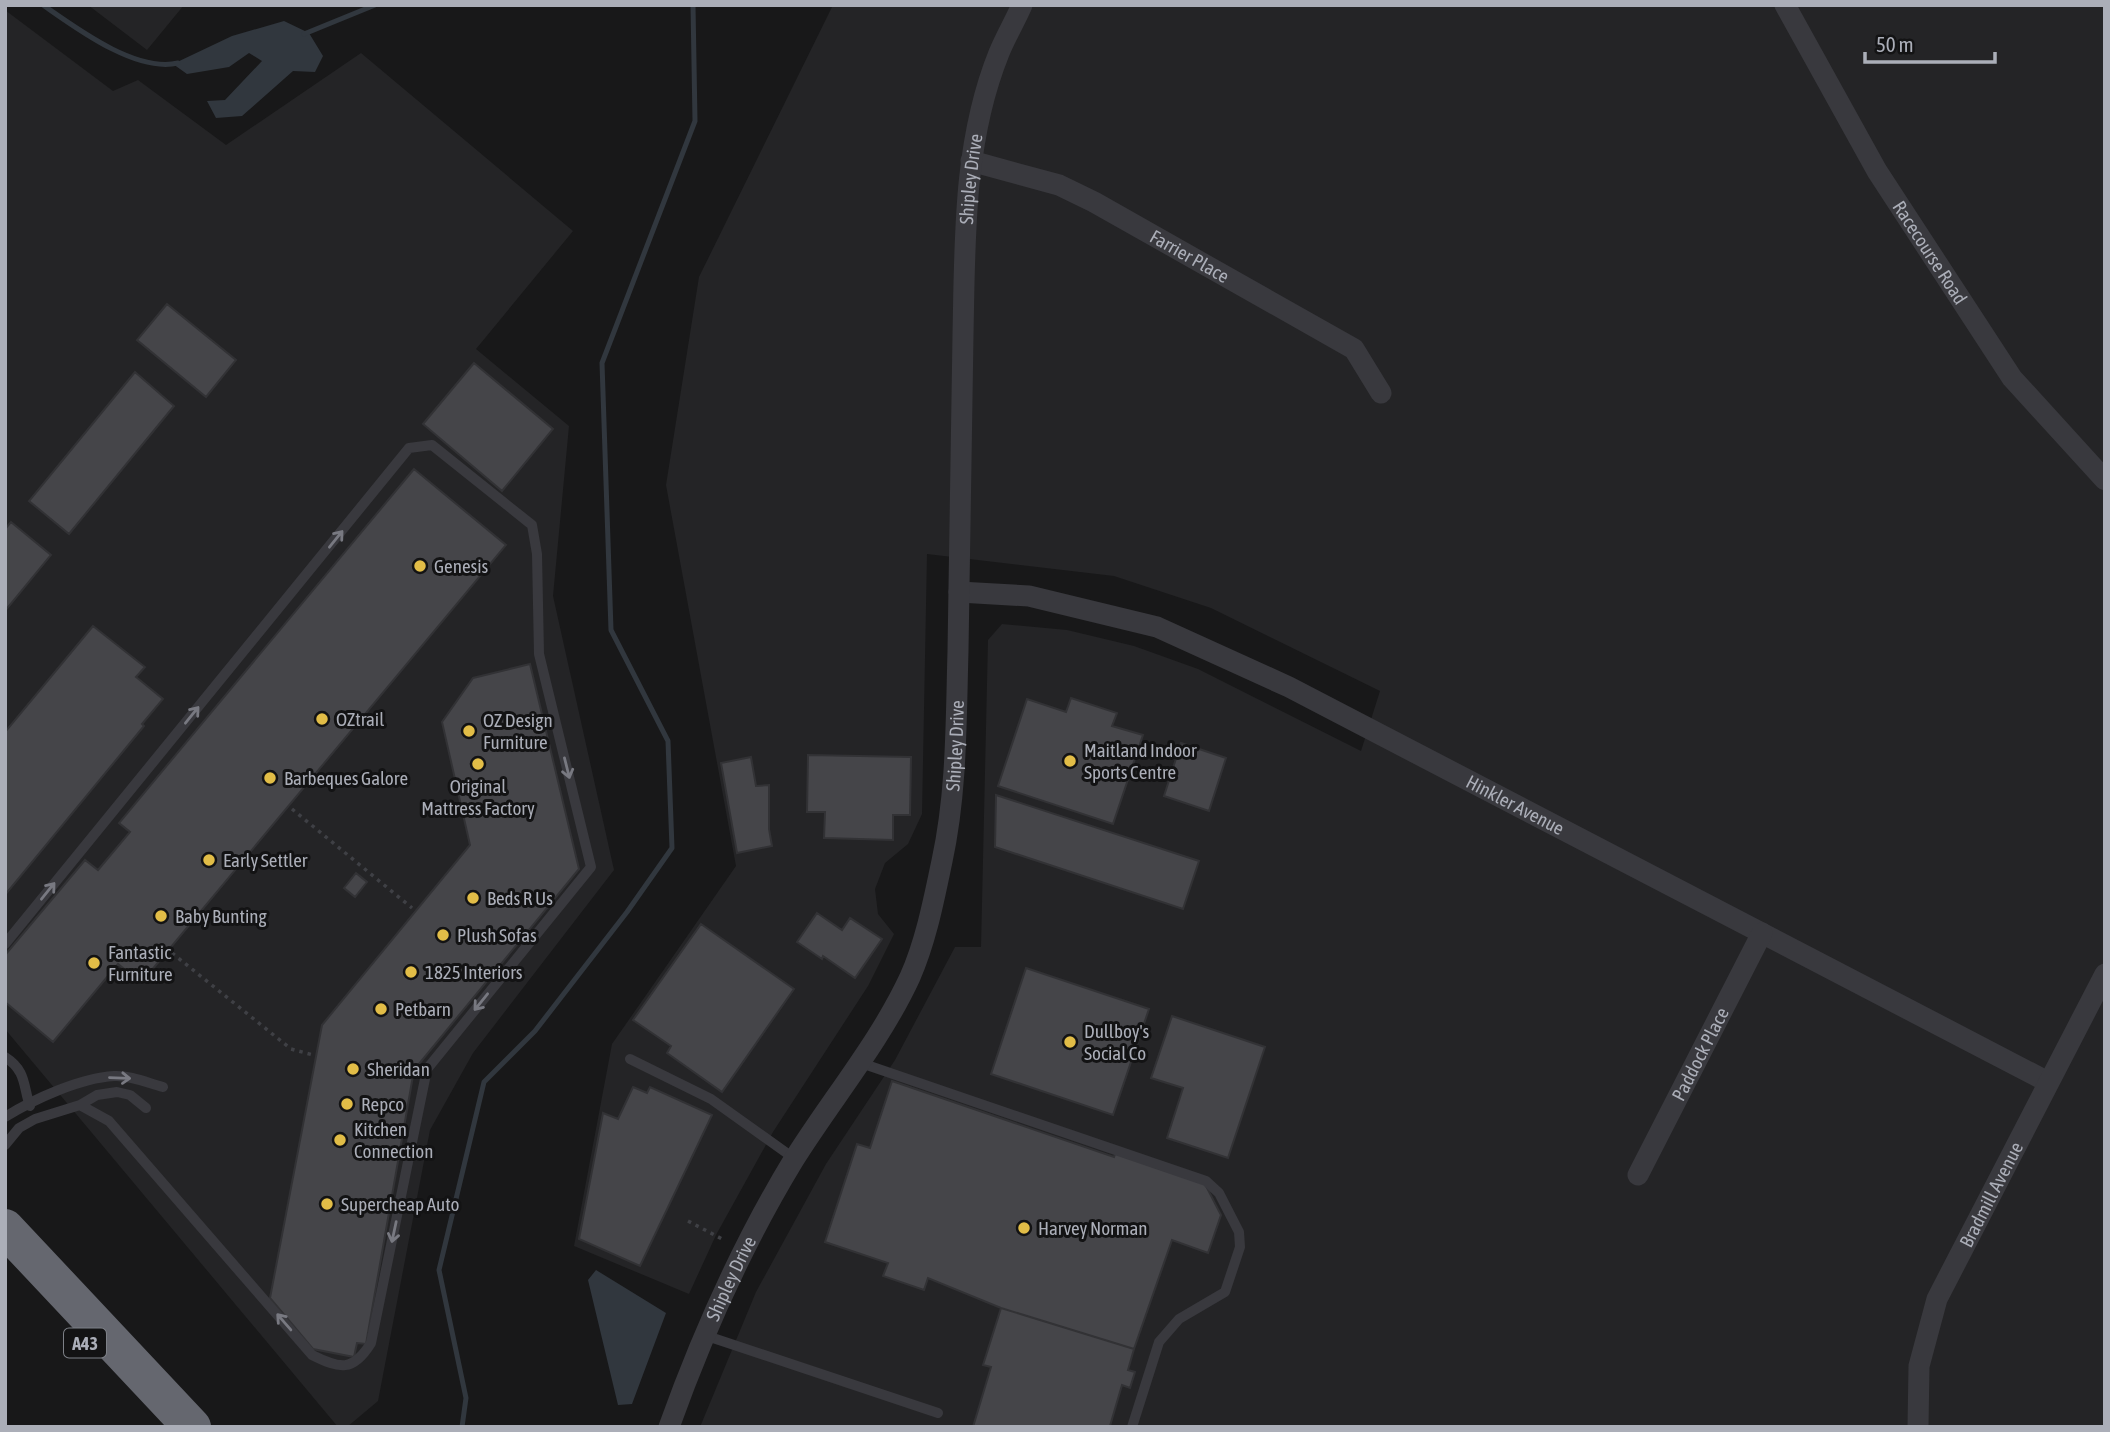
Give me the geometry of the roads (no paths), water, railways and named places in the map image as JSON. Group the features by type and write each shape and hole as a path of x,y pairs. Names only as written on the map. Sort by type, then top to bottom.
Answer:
{"highway":[{"name":"A43","path":"5,1228 192,1427"},
{"name":"A43","path":"5,1259 163,1427"}],"street":[{"name":"Shipley Drive","path":"669,1427 704,1335 770,1201 794,1159 890,1014 910,976 923,941 943,858 953,794 965,231 971,161 988,83 1000,50 1023,5"},
{"name":"Racecourse Road","path":"1785,5 1877,171 2012,378 2105,480"},
{"name":"Farrier Place","path":"971,161 1059,185 1330,335 1354,349 1381,393"},
{"name":"Hinkler Avenue","path":"959,592 1029,596 1157,626 1289,687 2048,1082"},
{"name":"Paddock Place","path":"1638,1175 1762,933"},
{"name":"Bradmill Avenue","path":"1918,1427 1919,1366 1937,1299 2105,975"}],"lane":[{"path":"5,944 409,448 432,445 532,525 537,554 539,654 591,867 427,1069 371,1343 362,1358 348,1365 331,1364 312,1355 109,1121 80,1105"},
{"path":"5,1057 26,1082 28,1102 35,1119"},
{"path":"630,1059 711,1098 794,1159"},
{"path":"858,1062 1206,1181 1219,1193 1239,1232 1240,1247 1225,1292 1179,1319 1159,1342 1132,1427"},
{"path":"5,1117 28,1102 114,1076 129,1077 163,1087"},
{"path":"5,1145 19,1128 35,1119 80,1105 97,1095 117,1092 130,1095 146,1108"},
{"path":"704,1335 938,1413"}],"waterway":[{"path":"43,5 89,36 126,55 161,64 178,63"},
{"path":"304,34 375,5"},
{"path":"462,1427 466,1398 439,1270 484,1082 535,1031 627,912 672,848 668,741 611,630 602,363 695,121 693,5"}],"place":[{"name":"Genesis","path":"420,566"},
{"name":"OZtrail","path":"322,719"},
{"name":"OZ Design Furniture","path":"469,731"},
{"name":"Maitland Indoor Sports Centre","path":"1070,761"},
{"name":"Original Mattress Factory","path":"478,764"},
{"name":"Barbeques Galore","path":"270,778"},
{"name":"Early Settler","path":"209,860"},
{"name":"Beds R Us","path":"473,898"},
{"name":"Baby Bunting","path":"161,916"},
{"name":"Plush Sofas","path":"443,935"},
{"name":"Fantastic Furniture","path":"94,963"},
{"name":"1825 Interiors","path":"411,972"},
{"name":"Petbarn","path":"381,1009"},
{"name":"Dullboy's Social Co","path":"1070,1042"},
{"name":"Sheridan","path":"353,1069"},
{"name":"Repco","path":"347,1104"},
{"name":"Kitchen Connection","path":"340,1140"},
{"name":"Supercheap Auto","path":"327,1204"},
{"name":"Harvey Norman","path":"1024,1228"}]}
